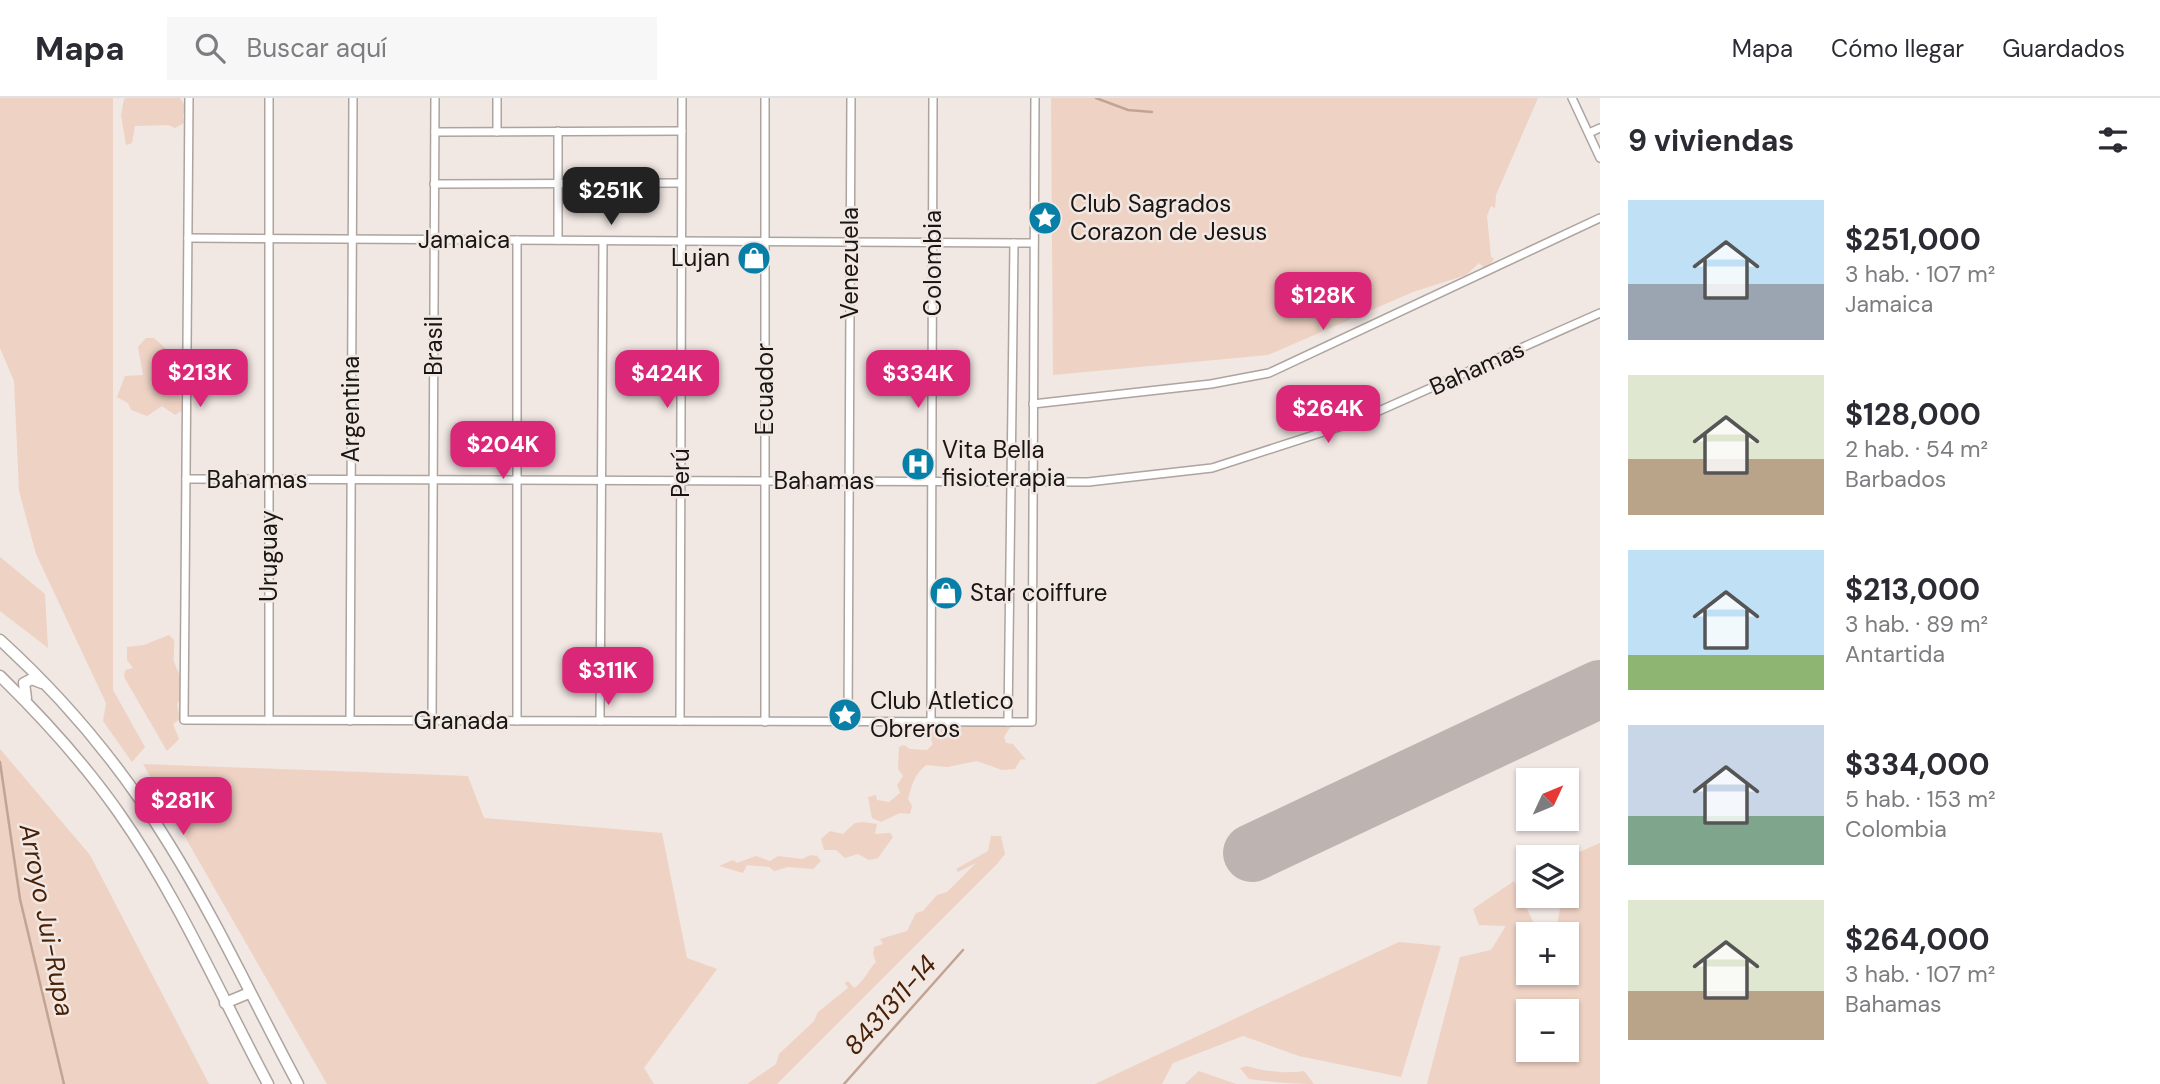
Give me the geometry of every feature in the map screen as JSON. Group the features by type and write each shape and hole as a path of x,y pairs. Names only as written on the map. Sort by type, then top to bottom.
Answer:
{"street":[{"path":"186,480 189,98"},
{"name":"Uruguay","path":"269,98 269,720"},
{"name":"Argentina","path":"349,720 353,98"},
{"name":"Brasil","path":"432,721 435,98"},
{"path":"497,98 497,132"},
{"name":"Perú","path":"680,721 682,98"},
{"name":"Ecuador","path":"765,98 765,722"},
{"name":"Venezuela","path":"848,722 851,98"},
{"name":"Colombia","path":"931,722 933,98"},
{"path":"1033,482 1035,98"},
{"path":"1572,98 1600,158"},
{"path":"1589,133 1600,128"},
{"path":"558,131 558,240"},
{"path":"435,132 681,131"},
{"path":"435,184 681,183"},
{"path":"1033,404 1211,384 1269,373 1600,218"},
{"name":"Jamaica","path":"188,238 1034,243"},
{"path":"517,240 517,721"},
{"path":"600,721 603,241"},
{"path":"1008,722 1014,243"},
{"name":"Bahamas","path":"186,480 1088,482 1212,468 1354,422 1600,313"},
{"name":"Granada","path":"186,480 184,720 765,722 1032,722 1033,482"},
{"path":"0,640 49,687 94,739 146,809 205,905 298,1084"},
{"path":"0,676 78,760 119,813 158,874 268,1084"},
{"path":"29,705 23,692 24,682 33,679 49,687"},
{"path":"225,1003 249,993"}],"shaded area":[{"path":"0,98 113,98 113,690 145,747 132,762 103,721 106,703 36,554 19,491 14,381 0,348"},
{"path":"180,98 187,109 183,115 184,123 175,128 168,125 135,126 132,143 126,145 121,115 124,99"},
{"path":"1051,98 1538,98 1496,195 1495,208 1491,206 1487,216 1491,257 1494,258 1487,271 1479,263 1466,275 1413,292 1268,355 1053,375"},
{"path":"146,338 154,338 165,348 176,370 172,378 185,409 175,415 162,406 147,416 131,410 128,403 117,397 125,376 143,375 138,347"},
{"path":"0,557 45,594 48,648 0,611"},
{"path":"169,635 174,640 174,662 181,678 183,692 177,704 180,719 173,724 179,739 167,751 124,677 125,670 133,668 127,660 127,647 144,645"},
{"path":"1011,726 1004,737 1006,743 1013,744 1026,760 1021,759 1015,769 1002,770 977,761 947,767 926,765 916,776 911,789 908,799 912,806 910,814 900,813 881,822 872,818 868,797 876,795 877,800 889,802 900,793 897,785 903,776 898,769 899,747 904,745 910,749 927,750 933,744 925,727"},
{"path":"0,749 90,855 209,1084 0,1084"},
{"path":"143,764 468,776 484,818 662,833 687,958 717,969 644,1068 654,1084 327,1084"},
{"path":"855,823 877,824 875,834 890,833 893,837 878,858 869,860 858,854 845,858 836,850 824,850 821,839 830,831 843,834"},
{"path":"991,836 1001,836 1005,854 997,864 777,1084 747,1084 776,1064 779,1054 814,1021 818,1012 848,988 845,983 848,981 854,988 861,983 876,962 874,947 883,944 880,939 907,931 916,913 923,911 937,895 947,892 976,863 958,872 956,869 988,851"},
{"path":"1600,843 1600,1084 1427,1084 1460,957 1491,950 1506,926 1479,925 1473,909 1514,881 1516,908 1527,908 1533,922 1516,922 1516,985 1579,985 1579,922 1558,922 1560,908 1579,908 1579,852"},
{"path":"811,855 817,856 821,861 813,869 788,867 774,871 769,867 747,865 743,873 719,866 733,860 737,863 756,856 770,861 778,856 802,859"},
{"path":"1399,942 1441,946 1401,1077 1299,1056 1243,1036 1173,1063 1162,1084 1095,1084"},
{"path":"1247,1066 1275,1071 1304,1071 1314,1084 1249,1079 1240,1068"},
{"path":"1199,1071 1236,1084 1185,1084"}],"waterway":[{"path":"1096,98 1128,110 1152,112"},
{"name":"Arroyo Jui-Rupa","path":"0,762 20,899 64,1084"},
{"name":"8431311-14","path":"844,1084 963,950"}],"runway":[{"path":"1252,853 1600,689"}],"place":[{"name":"Club Sagrados Corazon de Jesus","path":"1045,218"},
{"name":"Lujan","path":"754,258"},
{"name":"Vita Bella fisioterapia","path":"918,464"},
{"name":"Star coiffure","path":"946,593"},
{"name":"Club Atletico Obreros","path":"845,715"}]}
